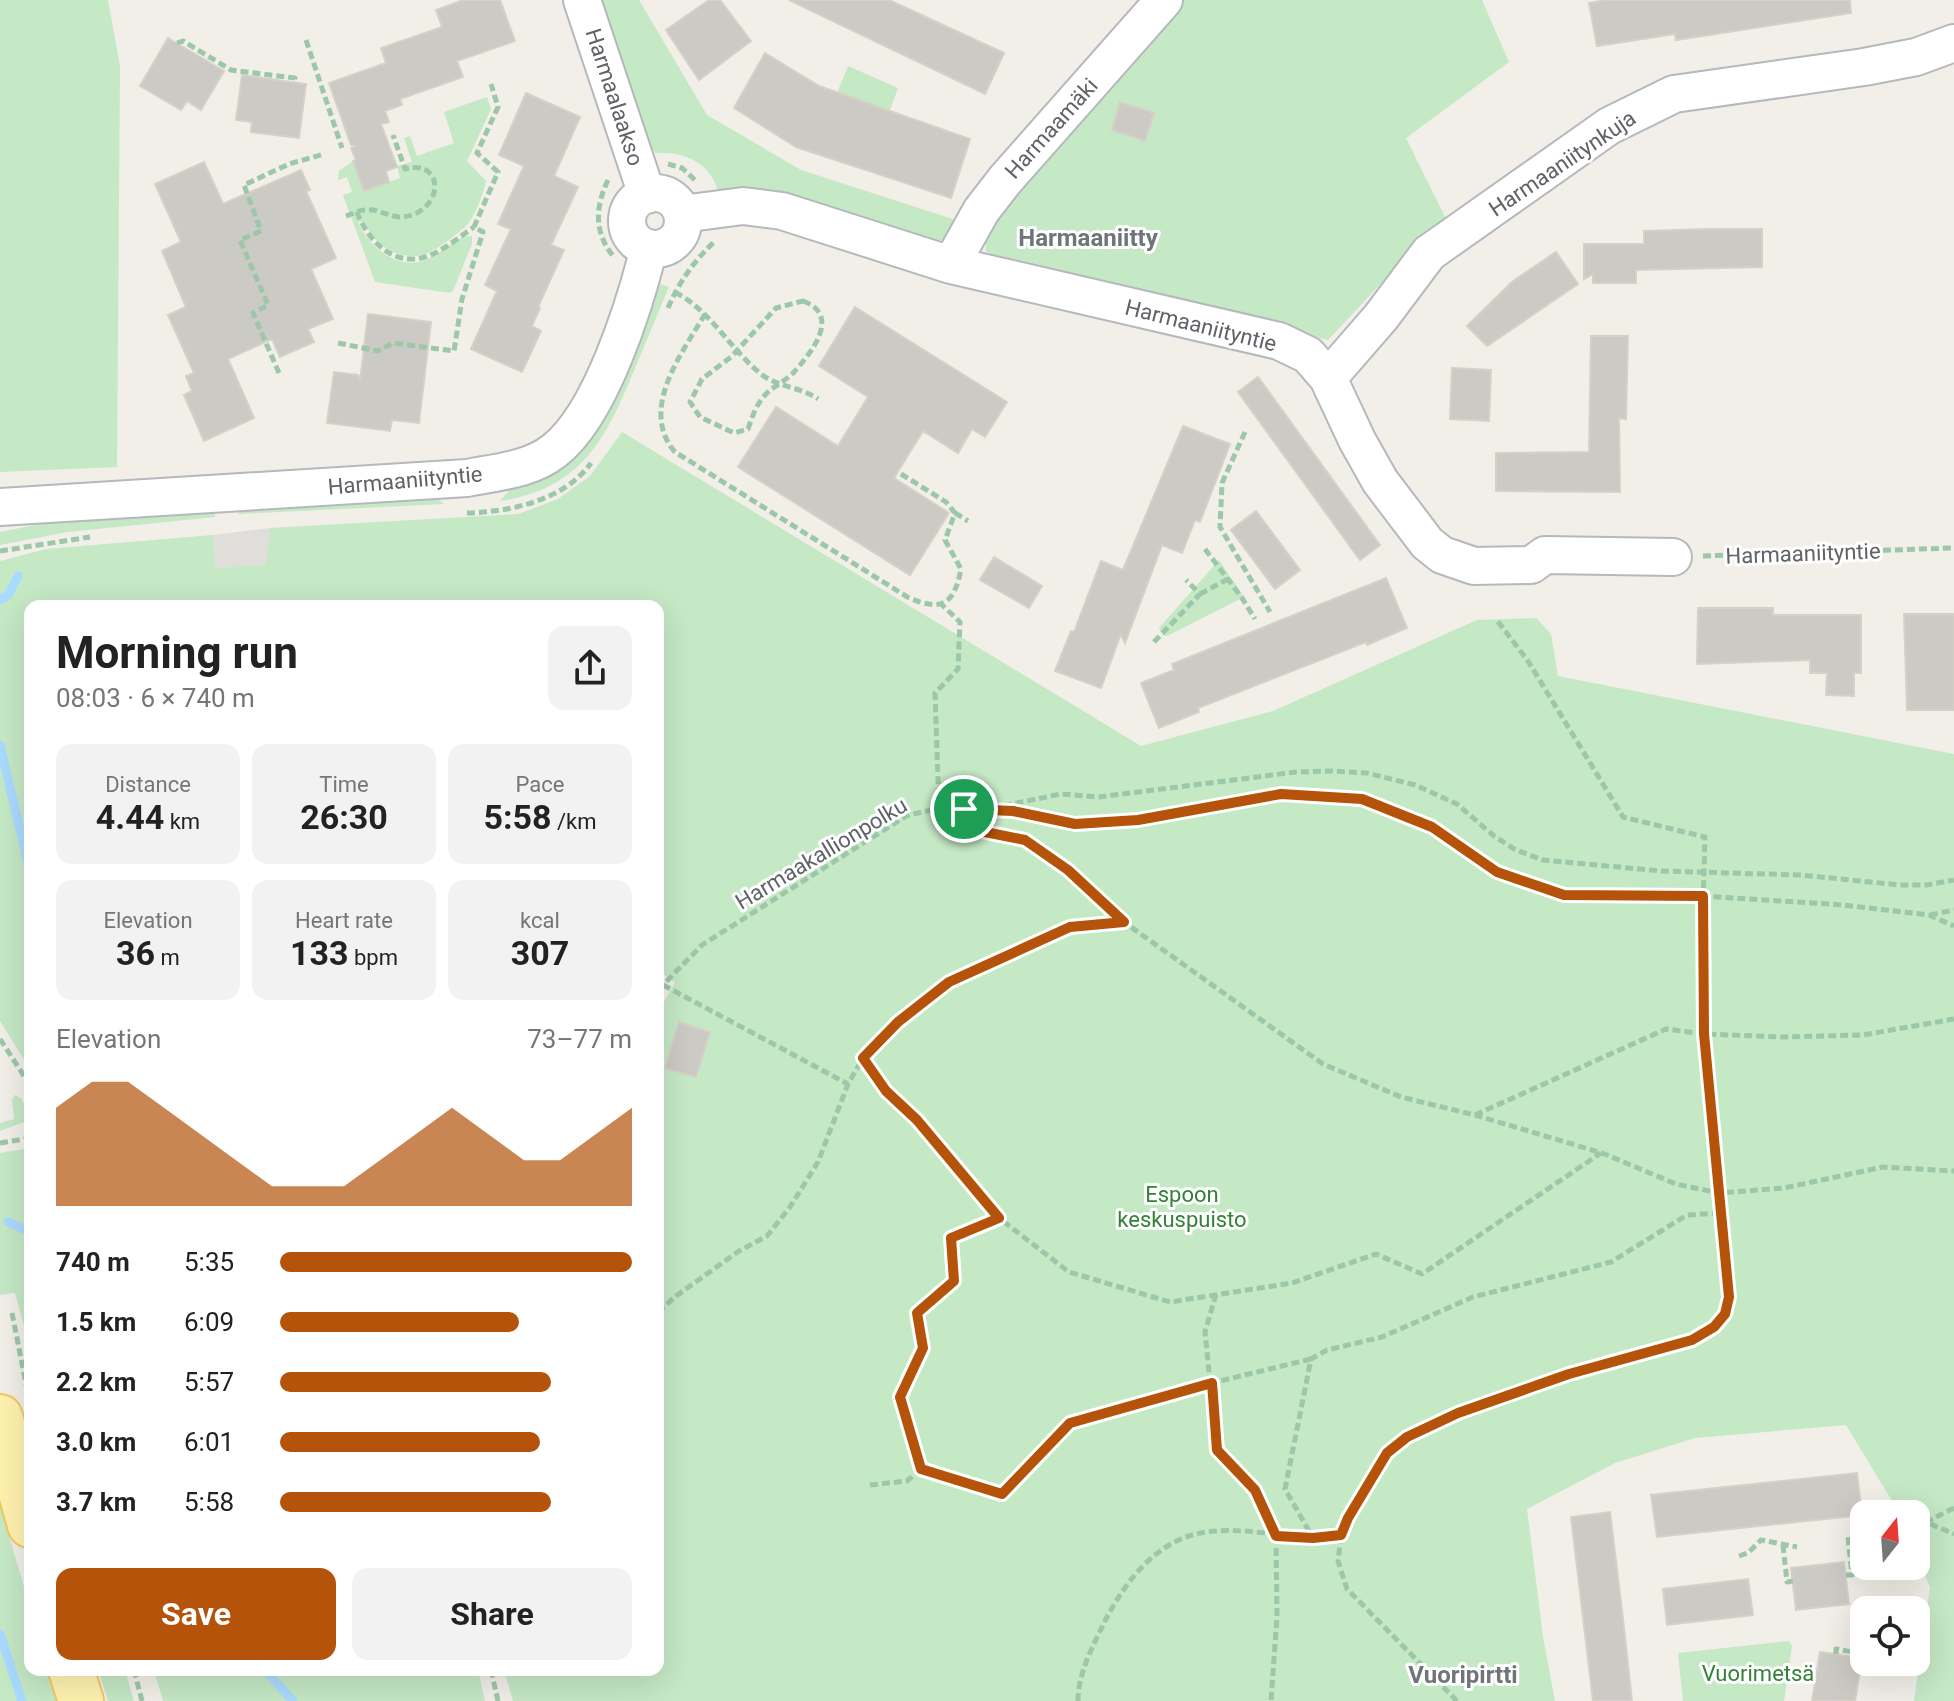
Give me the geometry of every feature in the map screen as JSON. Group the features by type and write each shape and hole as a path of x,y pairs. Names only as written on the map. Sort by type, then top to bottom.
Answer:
{"main road":[{"path":"14,1407 24,1481"},
{"path":"73,1676 81,1701"}],"street":[{"name":"Harmaalaakso","path":"582,0 642,179"},
{"name":"Harmaamäki","path":"951,265 981,211 1005,180 1164,0"},
{"name":"Harmaaniitynkuja","path":"1328,378 1381,317 1429,253 1609,126 1674,94 1864,67 1916,57 1954,43"},
{"path":"642,179 671,198 682,214 681,231 674,242 633,255 644,247 633,238 627,222 642,179"},
{"name":"Harmaaniityntie","path":"682,214 743,206 782,211 951,265 1279,341 1308,355 1328,378 1380,481 1427,543 1442,555 1474,566 1531,565 1545,555 1673,557"},
{"name":"Harmaaniityntie","path":"8,510 467,478 517,469 554,452 578,427 623,335 636,298 633,255"}],"path":[{"path":"306,40 342,148"},
{"path":"177,43 183,41 231,70 295,78 294,82"},
{"path":"357,212 366,233 377,245 386,252 416,259 427,257 474,227 498,172 477,153 498,107 491,84"},
{"path":"346,216 366,209 402,218 425,207 433,198 436,182 433,177 419,169 405,169 393,135"},
{"path":"279,373 253,313 268,305 240,240 261,231 244,185 289,164 324,154"},
{"path":"633,255 605,246 599,229 599,204 616,170 642,179"},
{"path":"338,343 378,351 393,343 454,351 462,299 483,232 474,227"},
{"path":"664,318 675,292 695,260 715,241 726,236"},
{"path":"675,292 705,314 765,377 806,391 818,399"},
{"path":"803,301 815,305 823,320 821,331 793,373 780,384 768,391 758,403 748,429 734,433 700,417 690,402 693,392 711,370 737,350 776,308 789,302 803,301"},
{"path":"705,314 669,372 662,400 665,440 675,452 909,598 926,605 950,600 957,587 961,569 945,540 955,513"},
{"path":"1245,432 1222,483 1220,527 1270,612"},
{"path":"467,513 519,506 552,495 573,481 594,457"},
{"path":"898,472 946,502 955,513 968,521"},
{"path":"0,551 103,535"},
{"name":"Harmaaniityntie","path":"1673,557 1954,548"},
{"path":"1205,549 1255,619"},
{"path":"1154,642 1200,594 1228,579"},
{"path":"1186,580 1200,594"},
{"path":"939,808 935,693 958,669 960,622 941,604"},
{"path":"1457,1701 1347,1589 1338,1561 1341,1535 1348,1518 1387,1453 1407,1437 1458,1413 1569,1374 1692,1340 1714,1327 1725,1314 1729,1297 1704,1034 1705,837 1623,817 1528,661 1496,619"},
{"path":"983,810 1061,794 1098,797 1296,772 1367,773 1415,785 1457,804 1516,850 1543,860 1612,868 1767,873 1900,885 1954,880"},
{"name":"Harmaakallionpolku","path":"664,984 702,945 906,816 939,808 1013,811 1075,824 1138,820 1281,794 1362,799 1432,827 1497,872 1564,895 1703,896 1843,905 1929,915 1954,926"},
{"path":"964,809 975,830 1025,840 1068,870 1124,922 1323,1064 1401,1097 1475,1115 1602,1153 1676,1184 1719,1193 1784,1188 1883,1167 1953,1170"},
{"path":"1929,915 1954,910"},
{"path":"664,1307 739,1251 767,1236 790,1207 818,1162 848,1084 863,1058 898,1022 949,982 1070,927 1124,922"},
{"path":"664,990 848,1084"},
{"path":"1475,1115 1666,1029 1783,1037 1863,1035 1954,1019"},
{"path":"0,1039 24,1076"},
{"path":"863,1058 886,1091 917,1120 999,1218 1069,1272 1170,1302 1292,1283 1376,1254 1422,1274 1602,1153"},
{"path":"0,1143 24,1139"},
{"path":"921,1469 1002,1494 1070,1423 1382,1337 1473,1297 1611,1262 1687,1215 1722,1213"},
{"path":"921,1469 900,1397 923,1348 917,1313 954,1281 951,1238 999,1218"},
{"path":"1216,1294 1205,1332 1217,1450 1255,1490 1276,1536 1277,1617 1271,1701"},
{"path":"12,1313 14,1407"},
{"path":"1311,1359 1285,1489 1313,1538"},
{"path":"870,1485 907,1481 921,1469"},
{"path":"1930,1520 1954,1508"},
{"path":"1930,1524 1954,1534"},
{"path":"1078,1701 1078,1683 1119,1594 1143,1565 1173,1542 1201,1533 1236,1531 1313,1538 1341,1535"},
{"path":"1846,1575 1852,1575 1848,1537"},
{"path":"1739,1556 1748,1553 1761,1540 1797,1547"},
{"path":"1783,1545 1787,1582 1793,1581"},
{"path":"1836,1654 1836,1649 1850,1652"},
{"path":"136,1676 142,1701"},
{"path":"492,1676 498,1701"}],"shaded area":[{"path":"270,528 267,565 215,568 213,535"}],"green space":[{"path":"0,0 108,0 120,66 117,467 0,472"},
{"path":"601,0 639,0 707,115 801,170 959,221 956,227 946,238 926,243 719,194 704,167 677,154 655,153 647,140"},
{"path":"1180,0 1482,0 1509,62 1406,138 1447,221 1419,243 1328,340 1005,264 986,251 985,229"},
{"path":"848,66 898,88 890,110 837,93"},
{"path":"487,97 491,109 467,161 486,181 481,199 466,226 430,252 406,256 389,250 374,238 365,222 358,222 377,249 406,262 428,259 460,238 472,236 472,244 453,291 375,282 343,195 352,192 347,177 338,180 339,171 353,161 364,191 400,178 397,166 412,162 404,138 410,136 417,156 454,143 444,112"},
{"path":"660,284 669,287 623,398 600,440 586,458 551,486 500,501 513,486 601,419"},
{"name":"Espoon keskuspuisto","path":"622,432 1141,746 1273,711 1477,620 1536,618 1551,634 1558,676 1954,754 1954,1701 1914,1701 1918,1676 1930,1676 1930,1587 1927,1580 1930,1580 1930,1500 1892,1500 1846,1425 1695,1438 1615,1463 1527,1509 1543,1637 1555,1701 513,1701 506,1676 664,1676 664,1002 675,983 664,975 664,600 24,600 24,1059 0,1021 0,561 46,549 213,535 215,568 266,565 270,528 518,514 558,499 590,476"},
{"path":"432,494 444,504 239,514 239,503"},
{"path":"216,504 215,517 68,532 0,545 0,532 66,519"},
{"path":"1219,560 1244,597 1167,636 1163,635 1159,628"},
{"path":"15,1095 21,1098 24,1122 0,1131 0,1123 14,1119 12,1100"},
{"path":"24,1149 24,1326 15,1293 0,1295 0,1153"},
{"path":"0,1505 24,1587 24,1676 51,1676 58,1701 0,1701"},
{"name":"Vuorimetsä","path":"1789,1641 1792,1646 1784,1701 1683,1701 1678,1653"},
{"path":"100,1676 127,1676 134,1701 108,1701"},
{"path":"156,1676 479,1676 485,1701 163,1701"}],"building":[{"path":"463,0 500,0 515,41 457,61 463,77 400,99 402,105 385,111 389,122 381,124 397,167 386,171 389,182 364,191 353,161 356,160 351,148 355,146 351,145 329,83 386,63 381,48 442,27 436,10"},
{"path":"709,0 720,0 751,41 699,80 666,30"},
{"path":"789,0 889,0 1004,53 985,94"},
{"path":"1606,0 1850,0 1851,13 1676,40 1675,34 1597,46 1589,3"},
{"path":"168,38 224,71 201,110 187,101 181,110 140,86"},
{"path":"765,53 819,86 970,139 951,198 796,147 734,108"},
{"path":"242,75 306,84 299,138 251,132 252,122 236,120"},
{"path":"526,93 580,117 554,176 578,187 551,245 564,250 538,307 532,326 541,331 522,372 471,349 497,291 485,285 511,229 498,224 524,166 499,155"},
{"path":"1120,102 1154,113 1145,141 1112,130"},
{"path":"204,162 223,204 301,170 310,190 306,191 336,258 311,269 333,319 308,329 314,342 280,357 272,339 228,359 254,418 204,441 184,395 192,391 186,376 194,373 168,315 186,307 162,251 181,242 155,184"},
{"path":"1762,229 1762,267 1636,270 1636,283 1593,283 1593,274 1584,279 1584,244 1644,244 1644,231"},
{"path":"1556,252 1578,284 1487,346 1467,326 1513,281"},
{"path":"855,307 1007,402 985,437 972,429 958,453 923,431 894,478 949,513 910,575 738,467 776,407 838,446 868,397 819,366"},
{"path":"368,314 431,322 419,423 392,420 390,431 327,423 334,372 358,375 360,381"},
{"path":"1591,336 1628,336 1626,419 1619,418 1620,492 1496,491 1496,453 1589,452"},
{"path":"1452,368 1491,370 1489,421 1450,419"},
{"path":"1258,377 1380,545 1360,560 1238,392"},
{"path":"1183,426 1230,444 1200,522 1195,520 1182,553 1162,545 1125,643 1121,634 1101,688 1055,671 1071,631 1074,632 1101,561 1123,570"},
{"path":"1256,511 1300,570 1275,589 1231,530"},
{"path":"994,557 1042,586 1029,608 980,580"},
{"path":"1386,578 1407,628 1198,708 1199,712 1159,728 1141,683 1174,670 1172,664"},
{"path":"1698,608 1773,608 1773,615 1861,615 1861,673 1854,673 1854,696 1826,695 1827,673 1810,673 1810,660 1697,664"},
{"path":"1904,614 1954,614 1954,710 1907,710"},
{"path":"679,1022 710,1032 696,1077 665,1068"},
{"path":"1857,1473 1860,1500 1850,1500 1850,1516 1657,1537 1651,1495"},
{"path":"1610,1512 1632,1701 1593,1701 1571,1517"},
{"path":"1844,1562 1849,1604 1796,1610 1791,1568"},
{"path":"1748,1579 1753,1615 1667,1625 1663,1589"},
{"path":"1820,1652 1850,1656 1850,1676 1859,1676 1855,1701 1812,1701"}],"waterway":[{"path":"0,600 8,595 18,576"},
{"path":"0,745 24,847"},
{"path":"8,1222 24,1229"},
{"path":"0,1634 22,1701"},
{"path":"270,1676 293,1701"}],"district":[{"name":"Harmaaniitty","path":"1088,238"},
{"name":"Vuoripirtti","path":"1463,1675"}],"route":[{"path":"1281,794 1362,799 1432,827 1497,872 1564,895 1703,896 1704,1034 1729,1297 1725,1314 1714,1327 1692,1340 1569,1374 1458,1413 1407,1437 1387,1453 1341,1535 1313,1538 1276,1536 1255,1490 1217,1450 1212,1383 1070,1423 1002,1494 921,1469 900,1397 923,1348 917,1313 954,1281 951,1238 999,1218 917,1120 886,1091 863,1058 898,1022 949,982 1070,927 1124,922 1068,870 1025,840 975,830 964,809 1013,811 1075,824 1138,820 1281,794"}]}
